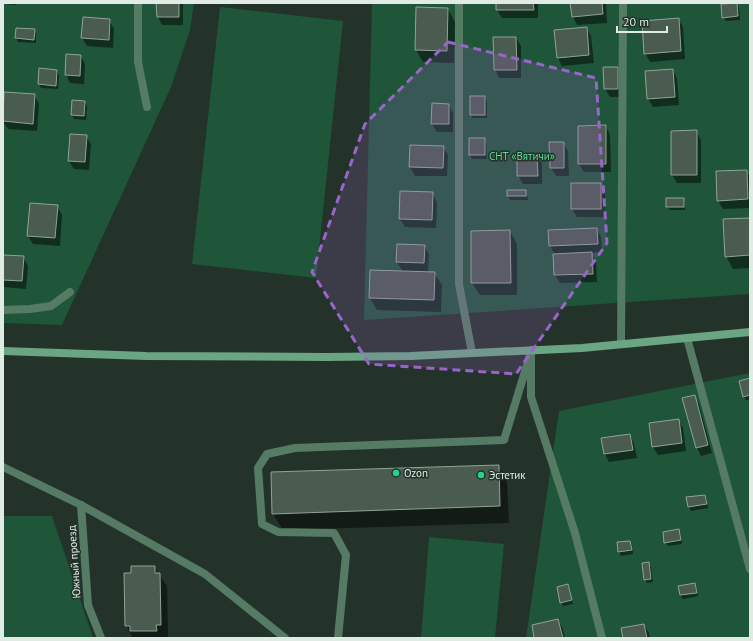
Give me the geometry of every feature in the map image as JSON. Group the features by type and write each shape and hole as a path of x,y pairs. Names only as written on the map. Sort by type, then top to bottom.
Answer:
{"main road":[{"path":"3,351 146,356 411,356 622,344 750,332"}],"street":[{"path":"138,3 138,62 146,107"},
{"path":"459,3 459,284 472,353"},
{"path":"622,344 623,3"},
{"path":"3,310 30,309 51,306 70,292"},
{"path":"687,338 750,569"},
{"path":"338,638 346,555 334,533 278,532 262,524 258,468 267,454 295,448 504,440 531,350"},
{"path":"531,350 531,397 575,533 602,638"},
{"path":"3,467 81,505 205,574 285,638"},
{"name":"Южный проезд","path":"81,505 88,606 101,638"}],"highlighted area":[{"path":"448,42 596,78 607,243 516,374 369,364 312,272 365,124"}],"green space":[{"path":"3,3 194,3 190,30 171,87 62,325 3,323"},
{"name":"СНТ «Вятичи»","path":"372,3 750,3 750,294 364,320"},
{"path":"220,7 343,21 316,278 192,264"},
{"path":"750,373 750,638 526,638 559,411"},
{"path":"3,516 52,516 93,638 3,638"},
{"path":"429,537 504,544 495,638 421,638"}],"building":[{"path":"156,3 179,3 179,17 157,17"},
{"path":"496,3 533,3 534,10 496,10"},
{"path":"570,3 602,3 603,14 572,17"},
{"path":"737,3 738,16 722,18 721,4"},
{"path":"416,7 448,8 447,51 415,50"},
{"path":"83,17 110,19 109,40 81,38"},
{"path":"679,18 681,51 644,54 642,21"},
{"path":"587,27 589,55 557,58 554,30"},
{"path":"16,28 35,29 34,40 15,38"},
{"path":"493,37 516,37 517,70 494,70"},
{"path":"66,54 81,55 80,76 65,75"},
{"path":"603,67 618,67 618,89 604,89"},
{"path":"39,68 57,70 56,86 38,84"},
{"path":"673,69 675,97 647,99 645,71"},
{"path":"4,92 35,94 33,124 3,121"},
{"path":"470,96 485,96 485,115 470,115"},
{"path":"72,100 85,101 84,116 71,115"},
{"path":"432,103 449,104 449,124 431,124"},
{"path":"606,125 606,164 578,164 578,126"},
{"path":"697,130 697,175 671,175 671,131"},
{"path":"70,134 87,135 85,162 68,161"},
{"path":"469,138 485,138 485,155 469,155"},
{"path":"549,142 564,142 564,168 550,168"},
{"path":"410,145 444,146 443,168 409,167"},
{"path":"517,155 537,155 538,176 517,176"},
{"path":"747,170 748,199 717,201 716,171"},
{"path":"571,183 601,183 601,209 571,209"},
{"path":"507,190 526,190 526,196 507,196"},
{"path":"400,191 433,192 432,220 399,219"},
{"path":"666,198 684,198 684,207 666,207"},
{"path":"30,203 58,205 55,238 27,236"},
{"path":"750,218 750,255 725,257 723,219"},
{"path":"597,228 598,244 549,246 548,230"},
{"path":"510,230 511,283 471,283 471,231"},
{"path":"397,244 425,245 424,263 396,262"},
{"path":"592,252 593,274 554,275 553,254"},
{"path":"3,255 24,256 22,281 3,280"},
{"path":"370,270 435,272 434,300 369,298"},
{"path":"750,378 750,395 743,397 739,381"},
{"path":"695,395 708,445 696,448 682,398"},
{"path":"679,419 682,443 652,447 649,423"},
{"path":"630,434 633,450 604,454 601,438"},
{"path":"499,465 500,506 272,514 271,472"},
{"path":"705,495 707,504 688,507 686,497"},
{"path":"679,529 681,540 664,543 663,532"},
{"path":"630,541 632,550 618,552 617,542"},
{"path":"649,562 651,579 644,580 642,563"},
{"path":"131,566 155,566 155,573 160,573 161,625 156,625 157,631 130,631 130,626 125,626 124,573 131,573"},
{"path":"695,583 697,593 680,595 678,586"},
{"path":"568,584 572,600 560,603 557,587"},
{"path":"558,619 563,638 534,638 532,625"},
{"path":"644,624 647,638 623,638 621,628"}],"place":[{"name":"Ozon","path":"396,473"},
{"name":"Эстетик","path":"481,475"}]}
